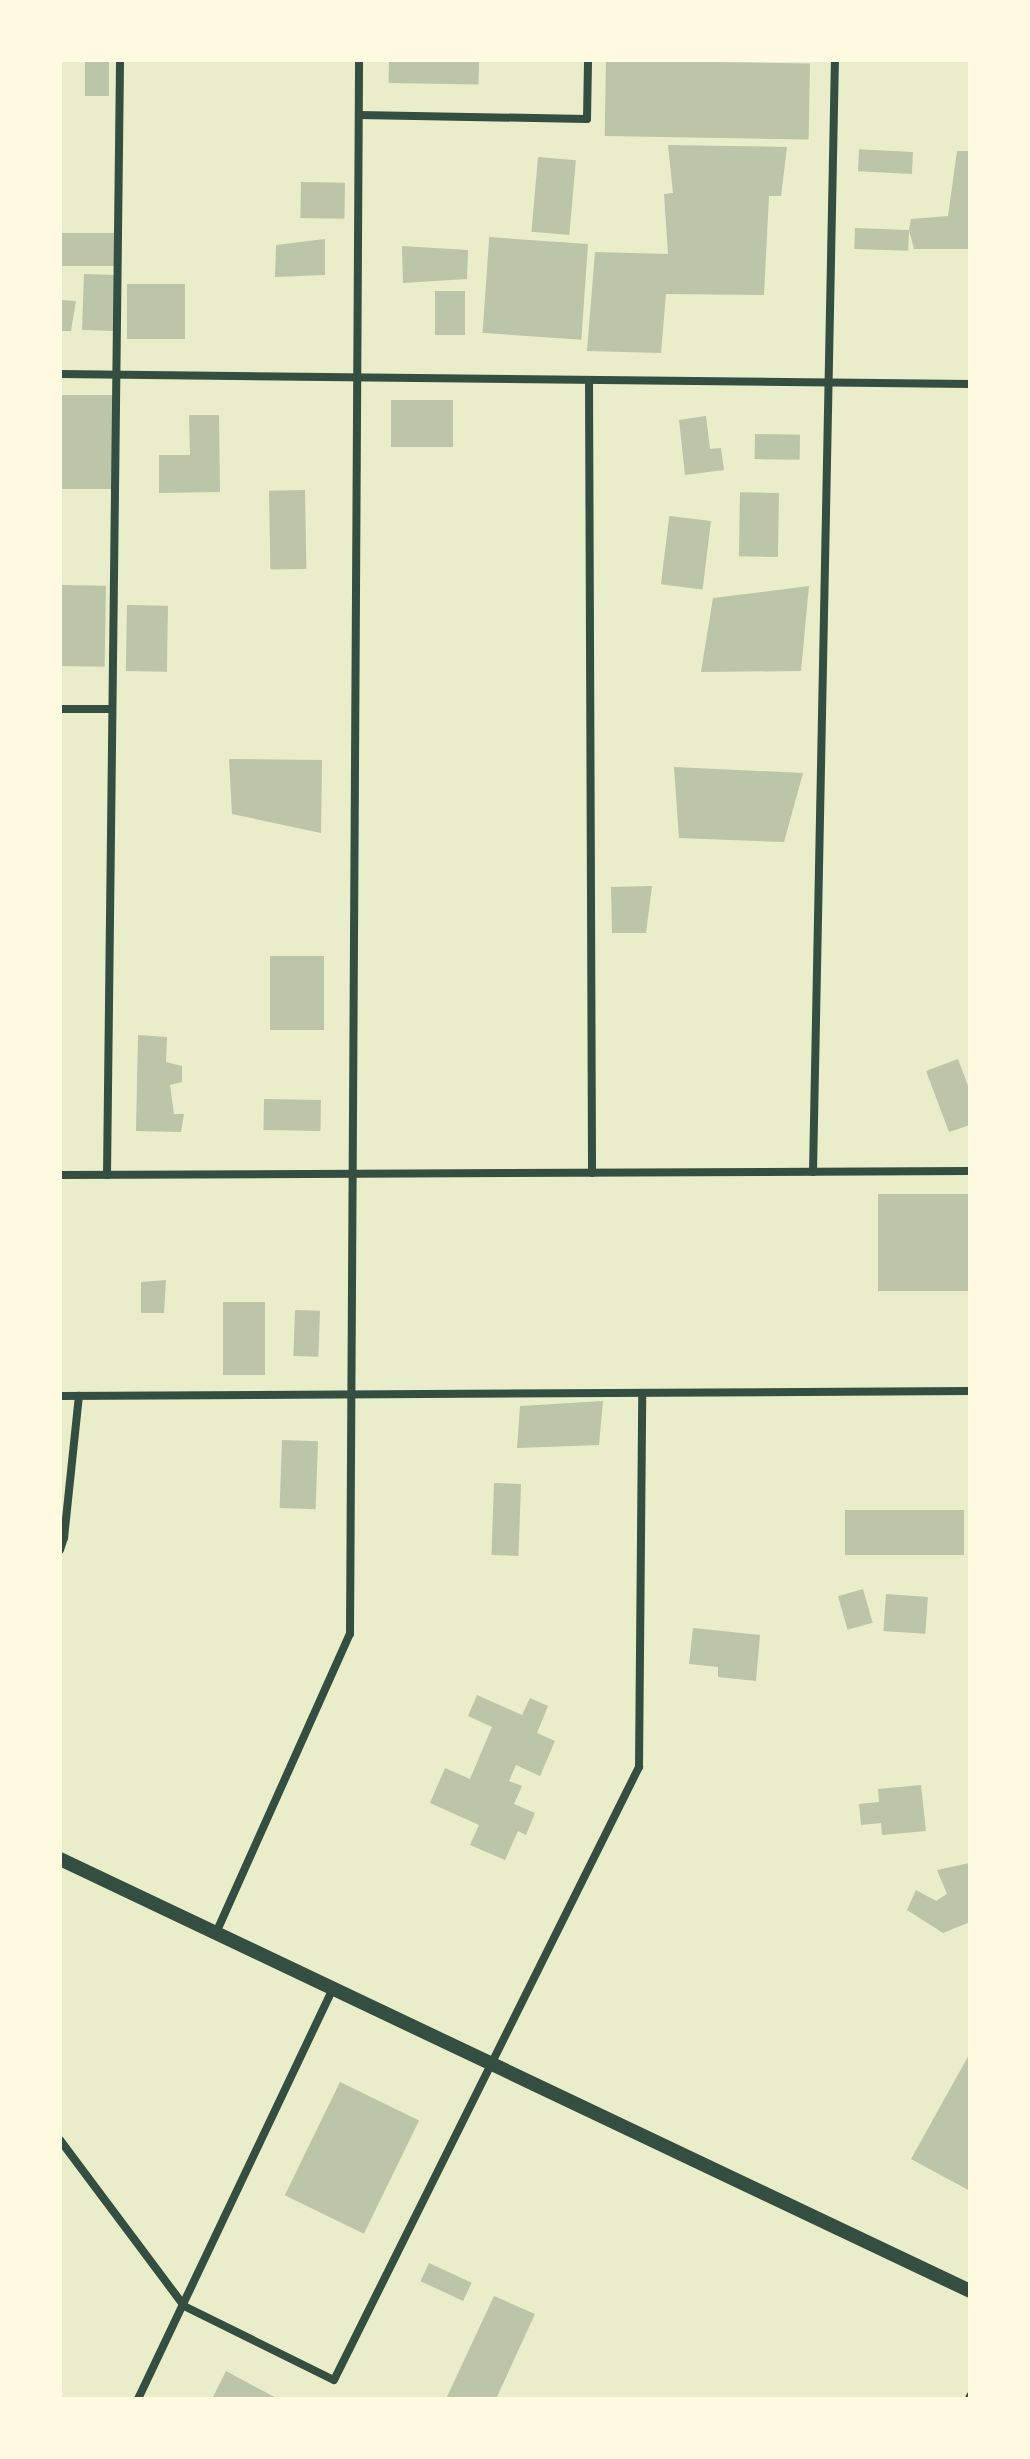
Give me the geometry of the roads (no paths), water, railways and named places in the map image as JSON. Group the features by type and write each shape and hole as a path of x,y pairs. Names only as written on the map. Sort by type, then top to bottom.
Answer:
{"street":[{"path":"107,1175 120,60"},
{"path":"216,1933 350,1634 359,60"},
{"path":"359,115 587,119 588,60"},
{"path":"813,1172 835,60"},
{"path":"60,374 970,384"},
{"path":"589,380 592,1173"},
{"path":"60,709 112,709"},
{"path":"60,1175 970,1171"},
{"path":"60,1396 970,1391"},
{"path":"60,2140 184,2306 334,2380 639,1767 642,1393"},
{"path":"60,1550 64,1538 79,1396"},
{"path":"60,1859 970,2291"},
{"path":"138,2399 333,1988"}]}
